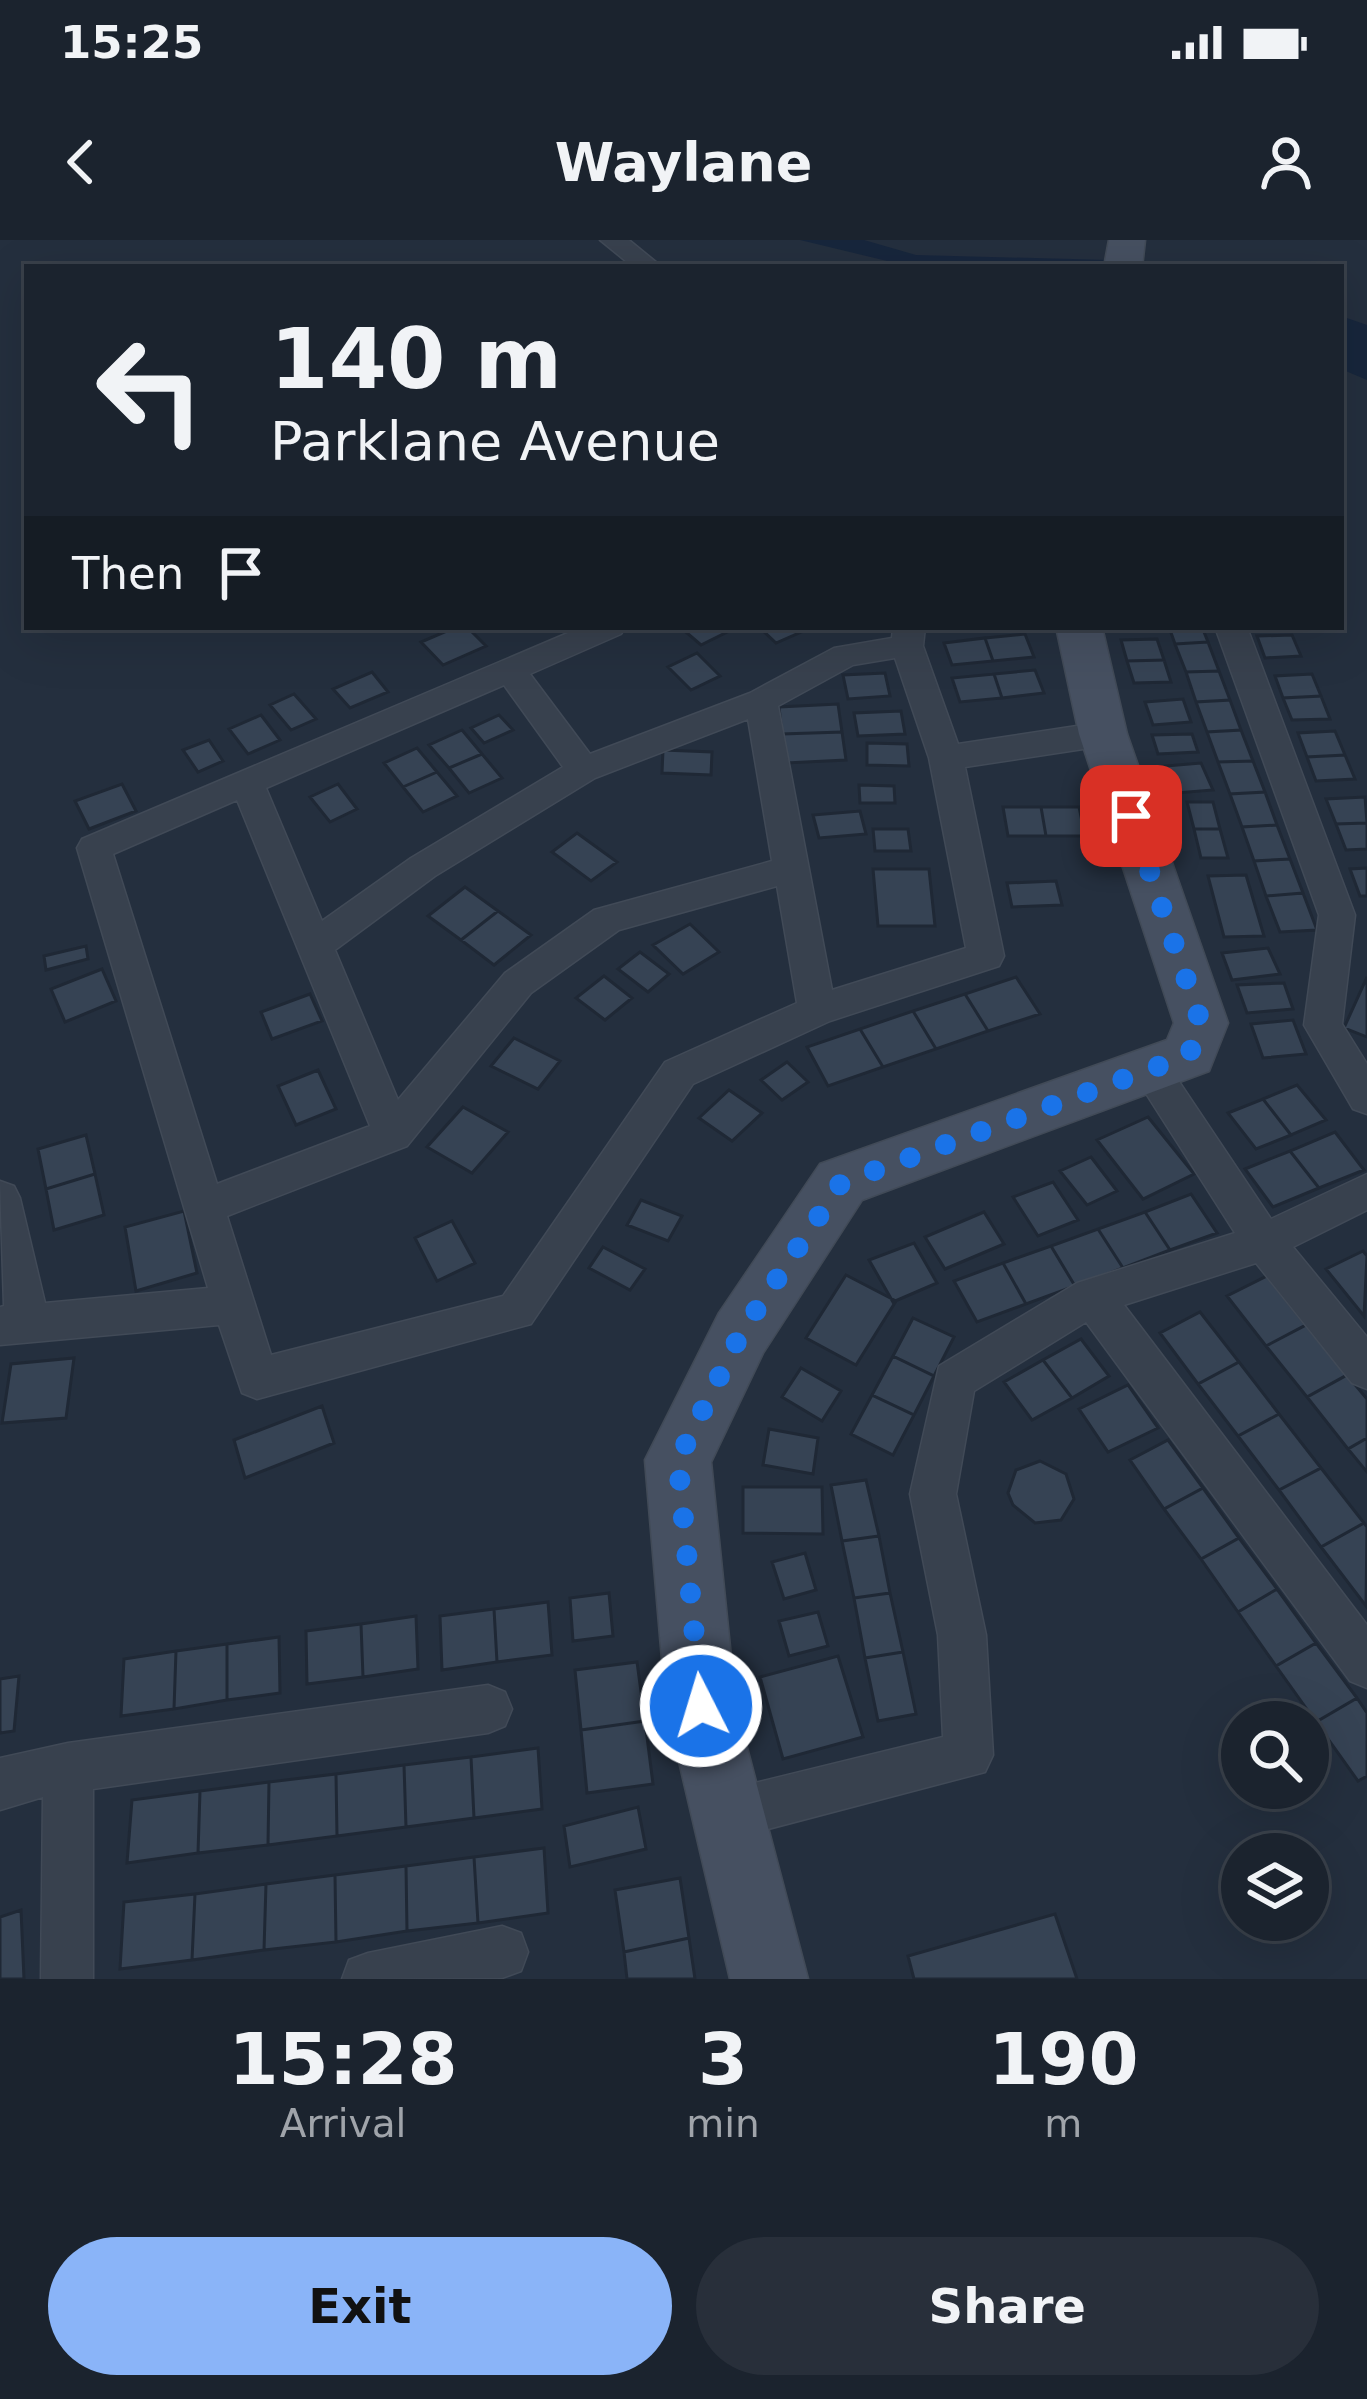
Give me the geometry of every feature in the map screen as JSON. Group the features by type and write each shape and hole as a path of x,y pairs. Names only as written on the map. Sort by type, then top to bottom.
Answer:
{"street":[{"path":"614,240 646,264"},
{"path":"314,946 423,867 583,770 761,701 845,656 908,636 946,758 986,956 817,1010 679,1073 516,1311 257,1379 94,848 603,630"},
{"path":"769,1979 701,1706 678,1460 741,1333 841,1183 1189,1055 1201,1023 1103,734 1080,630"},
{"path":"1232,630 1337,915 1322,1025 1367,1098"},
{"path":"509,670 583,770"},
{"path":"761,701 817,1010"},
{"path":"946,758 1103,734"},
{"path":"247,783 393,1134"},
{"path":"204,1207 393,1134 518,982 607,920 791,869"},
{"path":"1150,1070 1264,1242 1367,1369"},
{"path":"730,1814 968,1755 962,1635 933,1494 954,1381 1092,1296 1264,1242 1367,1191"},
{"path":"0,1198 14,1324 235,1306"},
{"path":"1092,1296 1367,1664"},
{"path":"0,1785 10,1778 68,1768 488,1709"},
{"path":"67,1979 68,1768"},
{"path":"368,1979 502,1952"}],"water":[{"path":"800,240 864,240 916,255 1160,264 900,264"},
{"path":"1344,317 1367,325 1367,380 1344,370"}],"building":[{"path":"449,630 470,630 486,646 443,665 421,642"},
{"path":"684,630 731,630 701,645"},
{"path":"762,630 801,632 776,643"},
{"path":"1170,630 1203,630 1208,642 1175,644"},
{"path":"1025,634 1034,657 993,661 985,638"},
{"path":"1292,635 1301,656 1265,658 1257,636"},
{"path":"985,638 993,661 952,665 944,643"},
{"path":"1157,639 1164,660 1127,661 1121,640"},
{"path":"1208,642 1219,671 1186,672 1175,644"},
{"path":"697,653 720,676 691,690 668,667"},
{"path":"1164,660 1171,682 1134,683 1127,661"},
{"path":"1035,670 1044,693 1002,698 994,674"},
{"path":"1219,671 1230,700 1196,702 1186,672"},
{"path":"372,672 388,692 350,708 333,689"},
{"path":"885,673 890,696 848,699 843,675"},
{"path":"994,674 1002,698 960,702 952,678"},
{"path":"1312,674 1321,696 1283,698 1275,676"},
{"path":"294,694 316,719 291,730 270,705"},
{"path":"1321,696 1330,719 1292,720 1283,698"},
{"path":"1183,699 1191,722 1153,725 1145,702"},
{"path":"1230,700 1241,730 1207,732 1196,702"},
{"path":"838,704 842,732 782,734 779,707"},
{"path":"901,711 905,734 858,736 854,713"},
{"path":"261,715 280,740 248,754 229,729"},
{"path":"499,715 513,730 484,743 471,728"},
{"path":"462,730 482,754 449,768 429,745"},
{"path":"1241,730 1253,761 1218,762 1207,732"},
{"path":"1335,731 1345,755 1307,757 1298,733"},
{"path":"842,732 846,760 786,763 782,734"},
{"path":"1192,734 1198,752 1158,754 1152,735"},
{"path":"209,740 223,761 198,772 183,750"},
{"path":"867,743 907,744 909,766 867,765"},
{"path":"417,748 437,772 403,787 384,763"},
{"path":"663,750 712,752 711,775 662,773"},
{"path":"482,754 502,778 469,793 449,768"},
{"path":"1345,755 1355,779 1316,781 1307,757"},
{"path":"1253,761 1265,792 1230,794 1218,762"},
{"path":"1201,763 1213,790 1164,794 1154,767"},
{"path":"437,772 457,796 423,812 403,787"},
{"path":"122,784 136,811 89,829 75,801"},
{"path":"338,784 357,809 330,822 310,797"},
{"path":"859,785 894,786 895,803 860,803"},
{"path":"1265,792 1277,825 1242,827 1230,794"},
{"path":"1365,797 1367,823 1336,824 1326,799"},
{"path":"1187,802 1213,802 1220,829 1194,829"},
{"path":"1003,807 1041,807 1046,836 1008,836"},
{"path":"1041,807 1079,807 1085,836 1046,836"},
{"path":"860,811 866,834 819,838 813,815"},
{"path":"1367,823 1367,849 1346,850 1336,824"},
{"path":"1277,825 1290,859 1254,861 1242,827"},
{"path":"873,829 908,829 911,851 875,851"},
{"path":"1194,829 1220,829 1228,858 1201,858"},
{"path":"577,833 617,862 591,881 552,852"},
{"path":"1290,859 1303,893 1266,896 1254,861"},
{"path":"1367,868 1367,896 1360,896 1350,869"},
{"path":"873,869 929,869 935,926 878,926"},
{"path":"1246,875 1264,936 1224,937 1208,876"},
{"path":"1056,881 1062,905 1012,907 1007,883"},
{"path":"465,887 498,911 461,940 428,916"},
{"path":"1303,893 1317,930 1280,932 1266,896"},
{"path":"498,911 531,935 494,965 461,940"},
{"path":"690,924 719,952 683,974 653,945"},
{"path":"86,946 88,959 46,970 44,956"},
{"path":"1268,948 1280,974 1232,980 1222,953"},
{"path":"640,952 669,974 648,992 618,969"},
{"path":"102,969 116,1001 65,1022 51,989"},
{"path":"604,976 632,998 605,1020 576,998"},
{"path":"1016,977 1040,1014 988,1031 965,994"},
{"path":"1367,977 1367,1037 1344,1028"},
{"path":"1284,983 1293,1009 1247,1013 1237,985"},
{"path":"310,994 322,1021 272,1039 261,1012"},
{"path":"965,994 988,1031 936,1049 913,1011"},
{"path":"913,1011 936,1049 883,1067 860,1029"},
{"path":"1293,1020 1306,1054 1263,1058 1251,1024"},
{"path":"860,1029 883,1067 828,1086 807,1047"},
{"path":"514,1038 560,1061 538,1089 491,1066"},
{"path":"787,1062 808,1082 782,1100 761,1080"},
{"path":"318,1070 336,1109 296,1125 278,1086"},
{"path":"1297,1085 1326,1120 1291,1135 1263,1099"},
{"path":"729,1090 762,1113 732,1141 699,1118"},
{"path":"1263,1099 1291,1135 1256,1149 1228,1113"},
{"path":"463,1107 508,1132 472,1173 427,1147"},
{"path":"1148,1117 1194,1174 1143,1199 1097,1140"},
{"path":"1335,1132 1364,1170 1319,1188 1290,1151"},
{"path":"86,1135 95,1174 46,1189 38,1149"},
{"path":"1290,1151 1319,1188 1273,1207 1245,1169"},
{"path":"1091,1157 1117,1191 1087,1205 1060,1171"},
{"path":"95,1174 104,1215 54,1230 46,1189"},
{"path":"1053,1182 1078,1220 1038,1236 1013,1197"},
{"path":"1191,1194 1217,1233 1170,1250 1145,1212"},
{"path":"641,1200 682,1216 668,1241 627,1225"},
{"path":"184,1211 197,1273 136,1291 125,1227"},
{"path":"984,1212 1004,1244 945,1269 925,1237"},
{"path":"1145,1212 1170,1250 1123,1268 1098,1229"},
{"path":"452,1221 475,1263 437,1281 415,1238"},
{"path":"1098,1229 1123,1268 1075,1286 1051,1246"},
{"path":"914,1243 937,1283 893,1302 869,1260"},
{"path":"1051,1246 1075,1286 1026,1304 1003,1263"},
{"path":"603,1247 645,1269 630,1290 589,1268"},
{"path":"1363,1251 1367,1256 1364,1316 1326,1269"},
{"path":"1003,1263 1026,1304 977,1322 954,1281"},
{"path":"846,1275 896,1301 856,1365 806,1338"},
{"path":"1267,1276 1306,1325 1266,1346 1227,1296"},
{"path":"1200,1312 1239,1362 1198,1384 1160,1333"},
{"path":"913,1318 954,1337 934,1376 893,1356"},
{"path":"1306,1325 1347,1375 1307,1397 1266,1346"},
{"path":"1081,1339 1109,1376 1072,1398 1043,1360"},
{"path":"893,1356 934,1376 914,1415 872,1395"},
{"path":"74,1358 66,1418 2,1423 11,1364"},
{"path":"1043,1360 1072,1398 1032,1420 1004,1382"},
{"path":"1239,1362 1279,1414 1238,1436 1198,1384"},
{"path":"801,1368 841,1391 822,1421 782,1397"},
{"path":"1347,1375 1367,1399 1367,1438 1348,1449 1307,1397"},
{"path":"1128,1385 1158,1428 1108,1452 1079,1409"},
{"path":"872,1395 914,1415 893,1455 851,1434"},
{"path":"322,1406 334,1443 245,1478 234,1440"},
{"path":"1279,1414 1321,1468 1279,1490 1238,1436"},
{"path":"769,1429 818,1438 813,1474 763,1465"},
{"path":"1367,1438 1367,1472 1348,1449"},
{"path":"1168,1440 1203,1488 1164,1509 1130,1460"},
{"path":"1040,1461 1066,1474 1074,1499 1061,1520 1035,1523 1013,1505 1008,1493 1016,1470"},
{"path":"1321,1468 1364,1523 1321,1547 1279,1490"},
{"path":"866,1480 879,1536 842,1541 831,1485"},
{"path":"743,1487 822,1487 823,1534 743,1533"},
{"path":"1203,1488 1239,1538 1201,1559 1164,1509"},
{"path":"1364,1523 1367,1527 1366,1606 1321,1547"},
{"path":"879,1536 890,1593 854,1598 842,1541"},
{"path":"1239,1538 1277,1589 1238,1612 1201,1559"},
{"path":"805,1553 816,1590 784,1599 772,1562"},
{"path":"1277,1589 1316,1643 1276,1666 1238,1612"},
{"path":"609,1593 613,1636 573,1641 570,1598"},
{"path":"890,1593 903,1652 865,1658 854,1598"},
{"path":"548,1602 552,1655 497,1662 494,1609"},
{"path":"494,1609 497,1662 442,1670 440,1616"},
{"path":"818,1612 828,1646 789,1656 779,1621"},
{"path":"416,1616 418,1669 363,1677 361,1624"},
{"path":"361,1624 363,1677 307,1684 306,1631"},
{"path":"279,1637 280,1693 227,1700 227,1644"},
{"path":"1316,1643 1357,1698 1329,1714 1329,1701 1301,1701 1276,1666"},
{"path":"227,1644 227,1700 174,1709 176,1651"},
{"path":"176,1651 174,1709 121,1716 124,1659"},
{"path":"903,1652 916,1714 878,1721 865,1658"},
{"path":"838,1656 863,1737 783,1759 760,1677"},
{"path":"637,1662 645,1721 581,1730 575,1670"},
{"path":"19,1676 14,1731 0,1733 0,1679"},
{"path":"1357,1698 1367,1713 1367,1776 1358,1781 1329,1740 1329,1714"},
{"path":"645,1721 653,1784 587,1793 581,1730"},
{"path":"538,1748 542,1809 474,1818 471,1757"},
{"path":"471,1757 474,1818 406,1827 404,1765"},
{"path":"404,1765 406,1827 337,1836 336,1774"},
{"path":"336,1774 337,1836 268,1845 269,1782"},
{"path":"269,1782 268,1845 198,1853 200,1791"},
{"path":"200,1791 198,1853 127,1863 132,1800"},
{"path":"638,1807 646,1849 570,1867 564,1826"},
{"path":"544,1848 548,1913 478,1923 474,1857"},
{"path":"474,1857 478,1923 407,1931 406,1866"},
{"path":"406,1866 407,1931 336,1942 335,1875"},
{"path":"335,1875 336,1942 264,1950 266,1884"},
{"path":"680,1878 689,1938 624,1952 615,1890"},
{"path":"266,1884 264,1950 192,1960 195,1894"},
{"path":"195,1894 192,1960 120,1969 124,1902"},
{"path":"21,1910 24,1979 0,1979 0,1917"},
{"path":"1055,1914 1077,1979 914,1979 908,1956"},
{"path":"689,1938 695,1979 627,1979 624,1952"}],"route":[{"path":"701,1706 678,1460 741,1333 841,1183 1189,1055 1201,1023 1131,816"}]}
